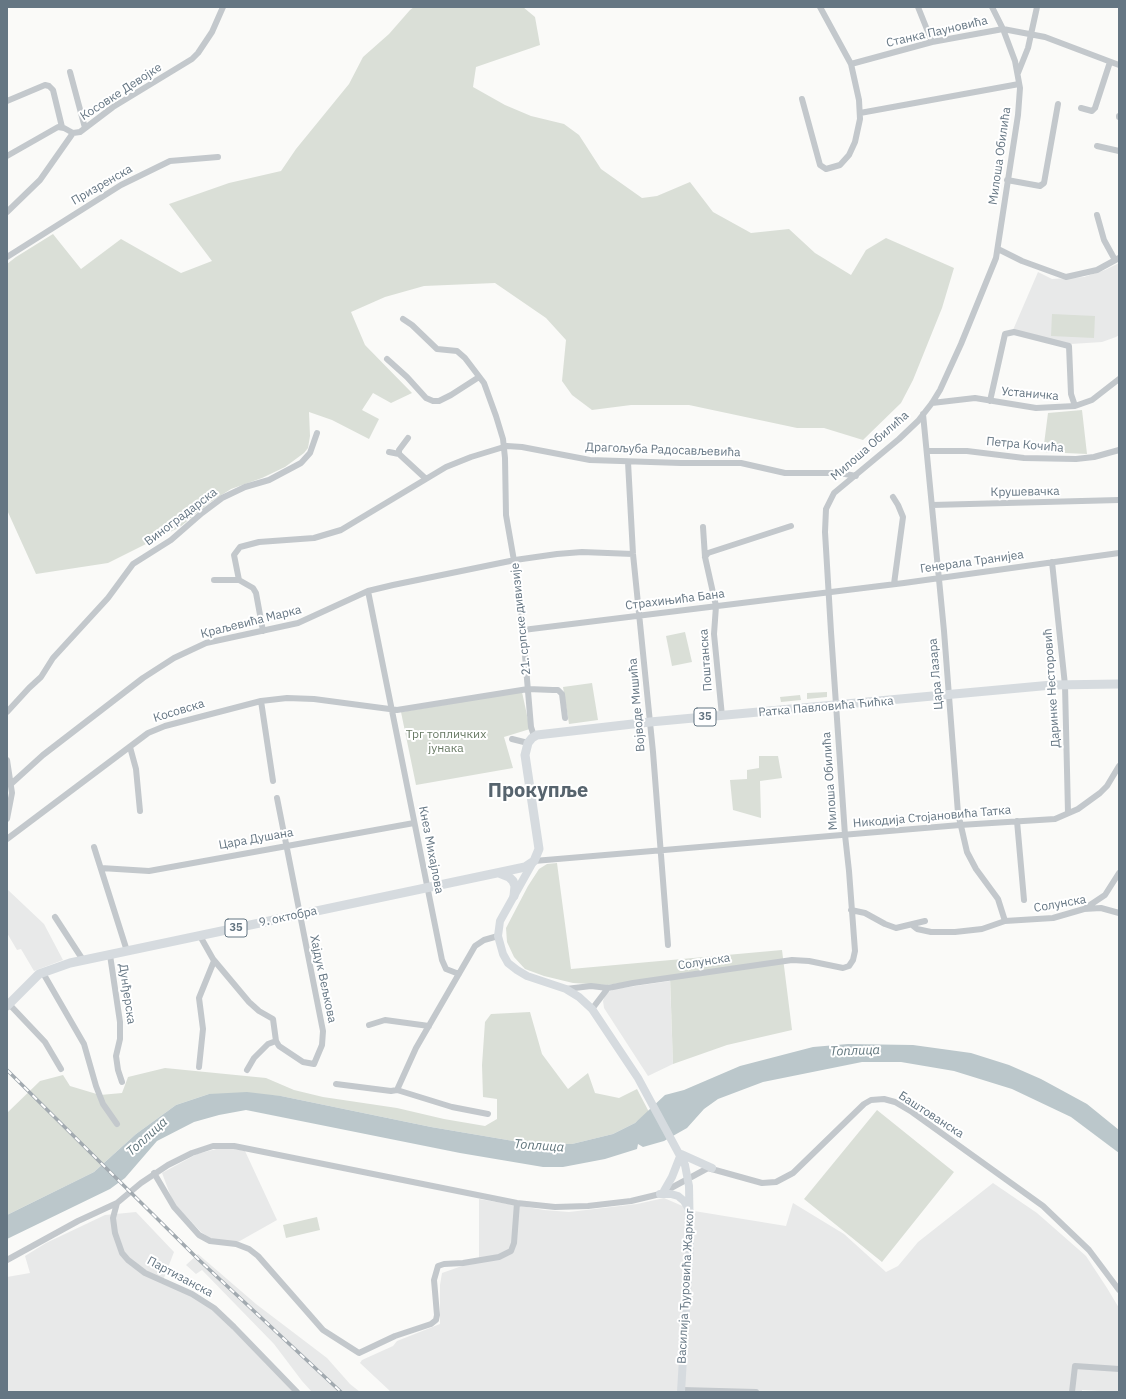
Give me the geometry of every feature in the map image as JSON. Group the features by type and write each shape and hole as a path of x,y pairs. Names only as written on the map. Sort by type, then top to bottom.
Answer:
{"main road":[{"name":"Ратка Павловића Ћићка","path":"531,740 650,722 1065,685 1119,684"},
{"name":"21. српске дивизије","path":"531,740 526,760 539,846 539,853 534,861"},
{"name":"9. октобра","path":"8,1005 43,972 83,960 500,873 525,867 534,861"},
{"name":"Василија Ђуровића Жарког","path":"534,861 500,921 498,936 505,958 517,970 527,976 566,989 580,997 592,1009 638,1078 680,1153 688,1180 690,1211 682,1391"},
{"path":"500,873 513,881 515,886 514,896"},
{"path":"690,1211 680,1197 662,1193 672,1177 680,1153 712,1168"}],"street":[{"name":"Косовке Девојке","path":"62,127 73,133 85,128 113,107 195,57 212,32 223,7"},
{"path":"802,99 820,165 826,169 840,165 849,155 855,142 860,112 859,100 851,64 820,7"},
{"path":"918,7 932,42"},
{"name":"Милоша Обилића","path":"846,968 852,963 854,955 849,871 844,835 825,532 826,509 834,493 899,439 924,414 932,403 940,390 992,270 998,249 1018,115 1020,84 1018,73 1003,29 992,7"},
{"path":"1018,73 1031,34 1036,7"},
{"name":"Станка Пауновића","path":"851,64 932,42 1003,29 1045,37 1119,65"},
{"path":"1081,108 1092,111 1096,108 1110,62"},
{"path":"70,72 85,128"},
{"path":"860,112 1020,84"},
{"path":"7,101 45,85 49,86 53,90 62,127 55,128 7,156"},
{"path":"1008,180 1040,186 1044,183 1058,104"},
{"path":"7,212 40,180 73,133"},
{"path":"1097,146 1119,151"},
{"name":"Призренска","path":"7,257 121,185 170,161 218,157"},
{"path":"998,249 1022,261 1066,276 1097,270 1117,259 1104,240 1097,215"},
{"name":"21. српске дивизије","path":"403,319 412,325 437,349 459,352 479,377 492,401 503,439 506,466 506,515 521,599 531,740"},
{"path":"990,401 1004,334 1014,332 1069,346 1071,394 1075,406"},
{"path":"387,359 407,377 426,398 433,401 440,401 479,377"},
{"name":"Устаничка","path":"932,403 975,398 1036,408 1075,406 1092,400 1119,379"},
{"name":"Цара Лазара","path":"924,414 960,824 969,857 998,899 1005,921"},
{"name":"Виноградарска","path":"7,712 41,677 53,658 108,598 133,564 171,540 209,507 222,498 269,480 301,463 310,453 317,433"},
{"path":"399,454 408,438"},
{"name":"Драгољуба Радосављевића","path":"239,580 234,555 240,547 259,542 314,538 341,530 363,518 425,478 462,460 503,447 522,447 582,459 628,462 741,463 785,473 840,473 856,476"},
{"name":"Петра Кочића","path":"928,451 967,451 1024,458 1076,459 1094,458 1119,450"},
{"path":"389,452 399,454 402,459 425,478"},
{"name":"Војводе Мишића","path":"628,462 633,554 650,722 659,851 668,946"},
{"path":"892,497 898,505 903,517 894,584"},
{"name":"Крушевачка","path":"932,504 1119,500"},
{"path":"705,557 708,553 790,526"},
{"name":"Поштанска","path":"704,528 705,557 716,606 714,634 722,716"},
{"name":"Краљевића Марка","path":"9,783 42,755 136,684 166,663 206,643 305,621 368,591 515,560 569,552 633,554"},
{"name":"Генерала Транијеа","path":"829,591 894,584 1119,552"},
{"name":"Даринке Несторовић","path":"1052,562 1065,685 1068,813"},
{"path":"214,580 239,580 251,586 255,591 263,631"},
{"name":"Кнез Михајлова","path":"368,591 426,888 443,964 446,969 459,974"},
{"name":"Страхињића Бана","path":"523,630 829,591"},
{"path":"392,710 528,689 561,692 565,718"},
{"name":"Косовска","path":"7,839 148,733 165,726 261,701 287,698 304,698 392,710"},
{"path":"261,701 273,781"},
{"path":"512,739 531,740"},
{"path":"130,747 136,769 140,811"},
{"path":"7,760 9,783 7,819"},
{"name":"Никодија Стојановића Татка","path":"534,861 960,824 1055,819 1084,805 1100,793 1107,786 1119,766"},
{"name":"Хајдук Вељкова","path":"276,1042 282,1050 310,1064 316,1062 322,1049 323,1031 277,798"},
{"path":"1017,821 1024,900"},
{"name":"Цара Душана","path":"101,868 143,872 414,823"},
{"name":"Дунђерска","path":"94,847 127,951"},
{"path":"1084,909 1105,895 1119,873"},
{"name":"Солунска","path":"912,925 917,929 931,932 955,932 982,929 1005,921 1038,920 1084,909 1101,908 1119,913"},
{"path":"851,910 866,913 892,927 899,928 926,921"},
{"path":"55,917 83,960"},
{"path":"200,936 214,962 255,1007 273,1019 276,1042 268,1044 254,1058 247,1070"},
{"path":"397,1090 409,1062 479,942 498,936"},
{"name":"Дунђерска","path":"110,955 120,1022 120,1039 116,1056 122,1082"},
{"name":"Солунска","path":"566,989 591,986 608,988 792,960 804,960 835,968 846,968"},
{"path":"199,1067 203,1029 199,998 214,962"},
{"path":"43,972 84,1044 101,1098 117,1124"},
{"path":"592,1009 608,988"},
{"path":"8,1005 45,1042 61,1069"},
{"path":"369,1025 385,1020 429,1026"},
{"path":"336,1084 391,1091 397,1090 452,1107 488,1114"},
{"name":"Баштованска","path":"712,1168 762,1183 776,1182 793,1173 864,1104 874,1100 888,1100 912,1112 1043,1206 1089,1250 1119,1290"},
{"path":"7,1260 71,1224 117,1203 154,1173 192,1153 213,1146 226,1145 318,1162 517,1203 555,1207 588,1206 631,1201 662,1193 688,1180 703,1170 712,1168"},
{"path":"154,1173 174,1207 199,1235 210,1241 236,1244 249,1249 262,1261 323,1330 358,1353 395,1336 431,1324 436,1320 434,1280 438,1266 499,1257 511,1251 514,1243 517,1203"},
{"name":"Партизанска","path":"117,1203 113,1218 115,1233 122,1253 128,1260 145,1273 192,1294 214,1308 297,1392"},
{"path":"1072,1392 1075,1366 1119,1369"},
{"path":"682,1391 756,1392"}],"shaded area":[{"path":"1119,263 1119,335 1116,337 1102,342 1071,344 1013,330 1038,272 1052,279 1084,277 1105,270"},
{"path":"7,889 44,924 63,960 34,971 21,949 17,950 7,933"},
{"path":"670,981 673,1064 648,1076 604,1008 603,1001 606,993 615,989"},
{"path":"224,1147 245,1151 277,1220 238,1242 211,1239 201,1232 173,1202 162,1173 197,1154"},
{"path":"993,1183 1037,1213 1086,1256 1107,1288 1119,1308 1119,1392 1082,1390 1082,1392 391,1392 360,1363 362,1360 393,1346 397,1341 440,1324 440,1285 442,1273 479,1260 479,1199 544,1210 569,1212 637,1204 664,1198 694,1211 786,1226 793,1203 844,1234 886,1272 898,1266 918,1242"},
{"path":"136,1212 174,1252 162,1283 188,1293 207,1305 297,1392 7,1392 7,1277 30,1273 25,1256 46,1243 105,1215"},
{"path":"198,1254 256,1304 327,1358 350,1384 360,1392 312,1392 274,1344 202,1270 196,1274 186,1265"}],"green space":[{"path":"414,7 523,7 535,17 540,45 476,67 473,87 505,105 531,116 564,124 579,135 601,169 642,198 657,196 690,182 713,212 751,233 789,229 815,253 851,275 866,250 886,238 954,268 942,308 913,380 901,403 863,440 824,428 797,428 689,405 631,405 592,410 572,395 562,381 566,340 546,318 495,283 424,286 385,297 351,312 365,345 412,393 391,403 373,393 362,410 379,419 369,439 332,420 309,412 310,436 308,448 304,453 285,467 262,478 231,489 209,503 180,527 108,563 36,574 7,510 7,264 53,234 81,269 121,239 181,273 212,261 169,204 229,183 281,171 296,149 349,84 363,57 389,34"},
{"path":"1052,314 1095,316 1094,338 1051,336"},
{"path":"1082,410 1087,454 1043,452 1048,413"},
{"path":"685,632 692,662 672,666 666,636"},
{"path":"592,683 598,720 569,724 563,687"},
{"name":"Трг топличких јунака","path":"522,692 530,729 504,737 513,768 416,785 401,712"},
{"path":"827,692 827,697 807,699 807,693"},
{"path":"800,695 801,700 781,702 780,697"},
{"path":"759,756 778,756 782,778 760,781 761,818 733,810 730,780 747,779 747,770 759,768"},
{"path":"557,863 571,969 782,950 792,1030 727,1045 673,1064 670,976 607,985 573,983 544,976 525,969 514,957 507,942 506,928 528,886 539,869 547,864"},
{"path":"530,1012 542,1054 568,1089 588,1073 595,1093 619,1098 637,1089 649,1112 635,1123 613,1134 572,1144 531,1144 431,1127 281,1096 209,1094 176,1105 136,1134 94,1172 7,1215 7,1113 40,1081 63,1075 70,1086 100,1095 122,1093 128,1077 165,1068 266,1078 294,1090 323,1097 397,1108 444,1119 485,1126 497,1119 497,1099 483,1097 482,1065 485,1022 491,1014"},
{"path":"877,1110 954,1172 882,1262 804,1199"},
{"path":"317,1217 320,1230 286,1238 283,1225"}],"water":[{"name":"Топлица","path":"848,1044 913,1045 971,1053 1009,1065 1041,1079 1087,1104 1119,1130 1119,1153 1071,1117 1012,1089 954,1071 901,1062 862,1062 763,1082 718,1099 704,1109 687,1128 664,1141 643,1147 638,1144 637,1149 605,1159 563,1167 543,1167 460,1153 246,1110 219,1115 194,1122 157,1141 125,1178 110,1189 7,1239 7,1215 94,1172 136,1134 176,1105 209,1094 247,1092 281,1096 431,1127 531,1144 572,1144 613,1134 635,1123 665,1095 684,1090 740,1066 813,1047"}],"railway":[{"path":"7,1070 198,1259 341,1392"}],"district":[{"name":"Прокупље","path":"538,791"}]}
